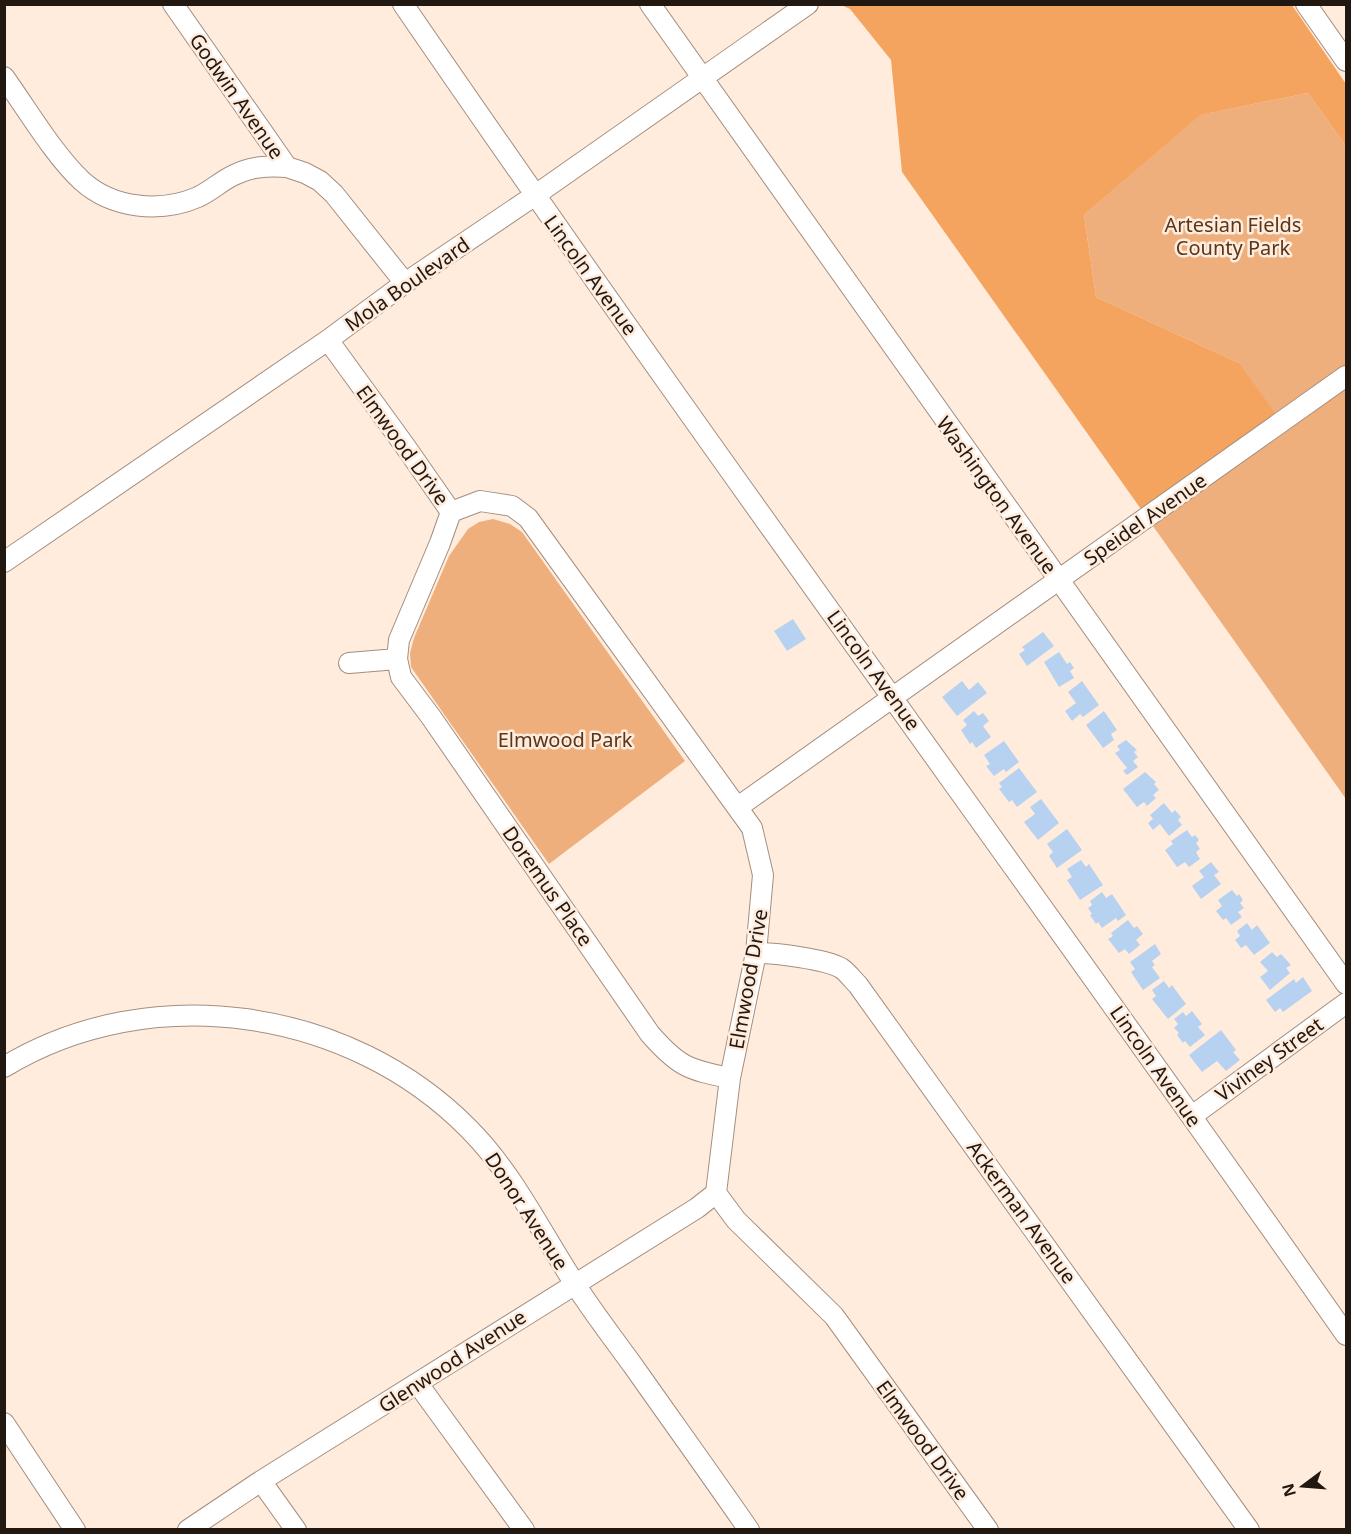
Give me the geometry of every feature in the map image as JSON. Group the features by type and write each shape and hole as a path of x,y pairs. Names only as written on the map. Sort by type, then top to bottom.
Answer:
{"street":[{"name":"Godwin Avenue","path":"173,4 287,167 312,177 334,194 405,283"},
{"name":"Lincoln Avenue","path":"402,4 534,196 1347,1335"},
{"name":"Washington Avenue","path":"650,4 701,79 1347,984"},
{"name":"Mola Boulevard","path":"4,562 328,340 405,283 534,196 808,4"},
{"path":"1306,4 1347,61"},
{"path":"4,77 68,168 83,183 99,194 121,202 143,207 187,202 206,193 233,175 249,169 269,166 287,167"},
{"name":"Elmwood Drive","path":"328,340 451,512 480,501 512,506 528,518 752,828 764,874 756,953 730,1078 716,1193 736,1220 834,1316 988,1530"},
{"name":"Speidel Avenue","path":"738,807 1347,376"},
{"path":"349,663 397,659 399,640 451,512"},
{"name":"Doremus Place","path":"397,659 401,677 650,1034 670,1057 687,1068 730,1078"},
{"name":"Ackerman Avenue","path":"756,953 777,953 842,968 858,985 1249,1530"},
{"name":"Viviney Street","path":"1192,1116 1347,1003"},
{"name":"Donor Avenue","path":"4,1067 44,1047 82,1033 120,1023 193,1015 233,1017 273,1023 312,1033 343,1044 379,1061 413,1082 445,1106 470,1129 496,1159 574,1283 750,1530"},
{"name":"Glenwood Avenue","path":"188,1530 261,1481 697,1208 716,1193"},
{"path":"418,1384 524,1530"},
{"path":"4,1423 75,1530"},
{"path":"261,1481 296,1530"}],"green space":[{"name":"Artesian Fields County Park","path":"1308,93 1346,146 1346,799 1148,519 1239,363 1096,297 1084,215 1199,115"},
{"name":"Elmwood Park","path":"493,519 510,524 522,532 685,761 549,864 411,667 410,653 414,638 449,556 468,529 479,522"}],"shaded area":[{"path":"841,5 1292,5 1346,84 1346,146 1308,93 1200,115 1084,215 1096,297 1239,363 1283,424 1148,519 902,172 891,60 850,9"}],"building":[{"path":"793,619 806,639 787,651 774,631"},
{"path":"1043,632 1054,646 1027,666 1019,654 1025,650 1022,647"},
{"path":"1059,652 1067,664 1070,662 1074,668 1070,671 1074,678 1059,687 1044,662"},
{"path":"962,681 969,690 978,682 987,693 957,716 942,697"},
{"path":"1082,681 1099,705 1083,717 1080,714 1072,721 1065,711 1076,703 1068,692"},
{"path":"974,711 978,716 983,713 989,721 983,726 991,737 976,748 972,742 970,744 961,730 967,725 963,720"},
{"path":"1104,711 1117,730 1111,734 1114,740 1103,748 1086,725"},
{"path":"1126,740 1137,750 1134,752 1138,757 1133,761 1138,767 1127,775 1123,771 1127,768 1115,753 1120,750 1117,746"},
{"path":"1004,741 1019,762 1006,772 1004,769 994,776 986,766 990,764 984,755"},
{"path":"1019,768 1037,792 1017,807 1012,800 1009,802 999,789 1002,787 999,783"},
{"path":"1145,772 1156,782 1154,784 1159,790 1153,795 1156,798 1147,806 1144,802 1137,807 1123,789"},
{"path":"1041,799 1059,823 1038,840 1024,822 1035,814 1030,807"},
{"path":"1164,803 1172,813 1175,810 1181,817 1178,820 1182,825 1169,836 1160,824 1153,830 1148,823 1153,819 1150,815"},
{"path":"1067,829 1082,850 1057,868 1049,856 1053,852 1047,844"},
{"path":"1187,830 1192,837 1195,835 1199,840 1196,843 1200,849 1196,852 1200,859 1189,867 1185,862 1177,867 1165,850 1173,844 1171,841"},
{"path":"1081,860 1086,867 1089,864 1103,885 1080,900 1067,880 1072,877 1067,869"},
{"path":"1211,862 1219,872 1214,875 1221,884 1201,899 1192,886 1204,877 1199,871"},
{"path":"1232,890 1243,900 1240,903 1244,908 1238,912 1242,917 1231,925 1226,918 1223,920 1216,911 1222,906 1218,900"},
{"path":"1102,892 1106,898 1112,894 1126,915 1118,921 1116,918 1102,928 1098,922 1096,924 1088,908 1092,905 1090,901"},
{"path":"1128,920 1143,934 1136,940 1140,945 1129,954 1125,949 1119,953 1108,939 1113,936 1111,933"},
{"path":"1247,923 1252,930 1257,925 1270,943 1254,955 1246,945 1241,948 1235,940 1240,936 1237,931"},
{"path":"1155,944 1161,954 1152,961 1155,965 1152,967 1160,978 1143,990 1131,972 1135,969 1130,962"},
{"path":"1272,952 1277,957 1281,954 1291,965 1286,968 1290,973 1270,990 1260,977 1268,971 1260,962"},
{"path":"1303,977 1312,991 1283,1012 1280,1008 1275,1012 1266,1000 1294,979 1296,983"},
{"path":"1164,981 1169,988 1172,985 1186,1004 1168,1019 1152,999 1156,996 1152,990"},
{"path":"1192,1011 1202,1024 1198,1027 1205,1035 1190,1047 1185,1041 1183,1043 1177,1035 1179,1033 1174,1028 1178,1024 1174,1019 1183,1012 1186,1016"},
{"path":"1221,1030 1236,1050 1233,1052 1240,1060 1226,1071 1217,1061 1202,1072 1189,1055"}]}
